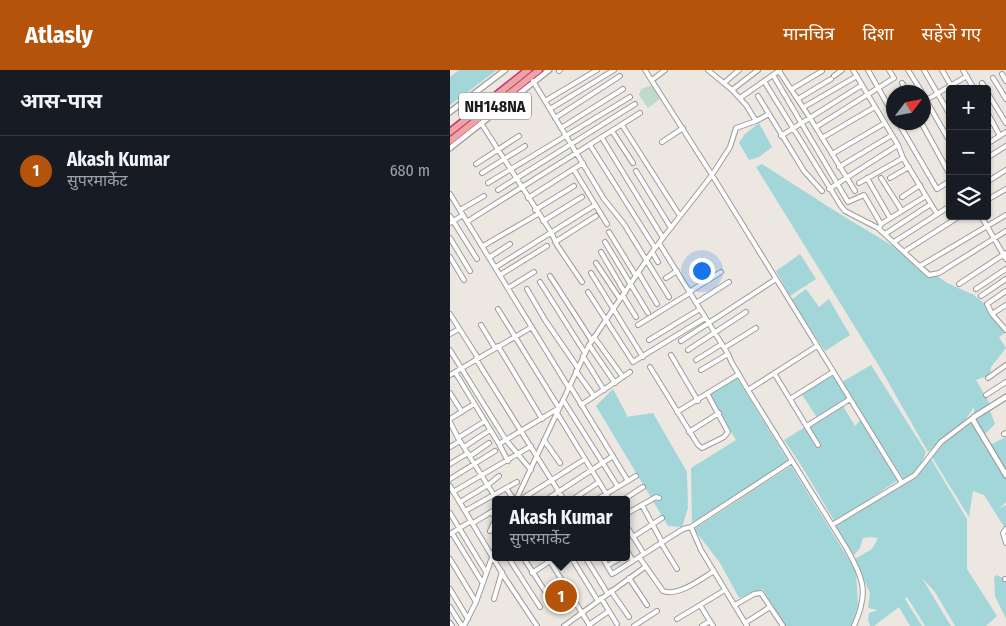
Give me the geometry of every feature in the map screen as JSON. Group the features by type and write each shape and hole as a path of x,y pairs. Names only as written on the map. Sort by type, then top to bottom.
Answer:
{"highway":[{"name":"NH148NA","path":"450,132 528,70"},
{"name":"NH148NA","path":"450,141 539,70"}],"street":[{"path":"450,112 505,70"},
{"path":"450,148 549,70"},
{"path":"545,101 597,70"},
{"path":"550,109 614,70"},
{"path":"645,70 683,128 902,483"},
{"path":"652,80 666,70"},
{"path":"708,70 740,98 756,121"},
{"path":"724,83 739,70"},
{"path":"732,90 758,70"},
{"path":"740,98 780,70 855,191"},
{"path":"792,89 822,70"},
{"path":"798,99 842,70"},
{"path":"853,70 937,214"},
{"path":"868,70 886,101"},
{"path":"816,127 894,78 889,70"},
{"path":"908,70 917,85"},
{"path":"924,70 946,108"},
{"path":"942,70 951,85"},
{"path":"963,70 972,85"},
{"path":"1002,74 1006,81"},
{"path":"773,75 848,202 864,195 885,234 929,275 936,275 1006,231"},
{"path":"555,118 620,76"},
{"path":"804,107 857,76"},
{"path":"955,85 967,76"},
{"path":"993,78 1006,100"},
{"path":"533,81 583,164 669,297"},
{"path":"764,81 829,189 845,211 880,226"},
{"path":"781,136 862,85"},
{"path":"561,128 623,89"},
{"path":"931,98 946,90"},
{"path":"758,96 808,177 822,191"},
{"path":"488,182 630,97"},
{"path":"991,98 1006,123"},
{"path":"498,190 635,104"},
{"path":"822,138 875,107"},
{"path":"931,111 946,135"},
{"path":"468,221 640,113"},
{"path":"517,496 577,369 605,320 646,260 712,175 730,146 736,128 769,114"},
{"path":"991,119 1000,136"},
{"path":"481,123 582,282"},
{"path":"832,154 885,123"},
{"path":"622,125 680,216"},
{"path":"662,142 683,128"},
{"path":"903,130 937,189 946,183"},
{"path":"925,130 946,168"},
{"path":"612,131 632,163"},
{"path":"991,142 1006,132"},
{"path":"839,167 892,135"},
{"path":"476,164 519,136"},
{"path":"602,138 663,238"},
{"path":"590,145 655,248"},
{"path":"829,189 898,145"},
{"path":"482,174 526,146"},
{"path":"991,155 1006,146"},
{"path":"859,183 903,158"},
{"path":"528,198 583,164"},
{"path":"890,178 909,167"},
{"path":"574,170 607,224"},
{"path":"991,179 1006,170"},
{"path":"636,171 671,228"},
{"path":"867,178 890,218"},
{"path":"881,178 902,212"},
{"path":"902,196 920,185"},
{"path":"483,246 574,186"},
{"path":"991,198 1006,189"},
{"path":"450,194 628,481"},
{"path":"460,210 484,196"},
{"path":"880,226 926,196"},
{"path":"543,221 582,198"},
{"path":"885,234 931,204"},
{"path":"496,266 595,205"},
{"path":"894,242 946,208"},
{"path":"452,222 463,215"},
{"path":"920,266 1006,215"},
{"path":"450,216 477,260"},
{"path":"555,242 596,216"},
{"path":"905,251 954,220"},
{"path":"959,284 1005,255 983,220"},
{"path":"609,232 657,304"},
{"path":"450,238 470,271"},
{"path":"604,242 648,313"},
{"path":"660,243 860,573 864,586 862,609 854,626"},
{"path":"490,257 510,244"},
{"path":"500,275 547,246"},
{"path":"601,252 636,317"},
{"path":"652,252 658,262"},
{"path":"450,257 464,280"},
{"path":"596,263 623,296"},
{"path":"976,289 1006,269"},
{"path":"666,278 677,271"},
{"path":"508,288 534,272"},
{"path":"638,326 721,272"},
{"path":"591,273 643,357"},
{"path":"550,276 592,341 615,383"},
{"path":"681,341 776,279"},
{"path":"981,296 1006,279"},
{"path":"540,282 604,390"},
{"path":"696,303 729,282"},
{"path":"527,289 594,396"},
{"path":"1005,327 992,314 987,304 1006,291"},
{"path":"588,292 633,362 706,318"},
{"path":"992,314 1006,305"},
{"path":"498,309 559,408"},
{"path":"649,340 700,310"},
{"path":"688,350 746,312"},
{"path":"450,316 562,496"},
{"path":"481,325 542,419"},
{"path":"450,375 532,327"},
{"path":"696,360 756,328"},
{"path":"450,334 459,329"},
{"path":"592,341 623,377"},
{"path":"748,390 817,346"},
{"path":"450,350 506,440 531,470"},
{"path":"671,354 698,400"},
{"path":"701,370 728,354"},
{"path":"988,378 1006,365"},
{"path":"650,367 689,432 702,448 724,437 728,430 708,395"},
{"path":"455,372 508,461"},
{"path":"581,404 630,372"},
{"path":"790,400 834,372"},
{"path":"774,373 818,445"},
{"path":"677,412 708,395 739,374"},
{"path":"986,395 1006,382"},
{"path":"450,393 462,412"},
{"path":"832,525 918,472 941,442 974,417 1006,397"},
{"path":"807,426 850,399"},
{"path":"563,400 618,486"},
{"path":"474,404 462,412 451,424 459,440 494,495 516,482"},
{"path":"498,444 559,408"},
{"path":"689,432 719,413"},
{"path":"557,414 606,494"},
{"path":"974,417 972,420 1006,475"},
{"path":"450,447 485,421"},
{"path":"464,447 490,430"},
{"path":"544,440 560,463"},
{"path":"450,464 489,443"},
{"path":"453,492 531,446"},
{"path":"450,479 495,451"},
{"path":"552,496 613,456"},
{"path":"529,496 585,459"},
{"path":"604,561 612,574 683,529 690,528 792,461"},
{"path":"460,502 499,476"},
{"path":"603,496 636,476"},
{"path":"578,496 599,482"},
{"path":"450,486 492,556 476,602 463,626 450,607"},
{"path":"630,496 643,487"},
{"path":"506,488 512,496"},
{"path":"521,490 525,496"},
{"path":"465,511 492,496"},
{"path":"630,512 656,497 660,498"},
{"path":"642,505 677,569"},
{"path":"482,582 451,533 492,512"},
{"path":"450,513 486,572"},
{"path":"633,537 662,518"},
{"path":"490,531 492,527"},
{"path":"690,528 700,550 746,624 770,607"},
{"path":"1006,529 1003,536 1006,543"},
{"path":"630,532 644,554"},
{"path":"630,556 633,561"},
{"path":"639,557 663,591 668,593 680,591 714,571"},
{"path":"450,559 476,602"},
{"path":"495,561 537,626"},
{"path":"511,561 540,607"},
{"path":"525,561 552,602"},
{"path":"532,573 550,561 589,626 609,611"},
{"path":"574,561 617,624"},
{"path":"589,561 629,617"},
{"path":"607,566 615,561"},
{"path":"564,626 646,567"},
{"path":"494,599 502,572"},
{"path":"629,578 647,605"},
{"path":"450,589 468,619"},
{"path":"678,619 725,590"},
{"path":"735,604 759,592 783,626"},
{"path":"700,605 713,626"},
{"path":"634,626 657,611"},
{"path":"702,626 710,621"}],"green space":[{"path":"652,85 660,99 648,108 639,95 641,89"}],"water":[{"path":"459,70 497,70 450,105 450,77"},
{"path":"759,123 772,147 759,157 749,160 739,143 745,134"},
{"path":"762,164 906,254 947,283 974,295 987,306 1005,333 999,337 1006,348 991,367 990,375 976,380 990,404 974,415 974,407 964,422 928,452 879,366 756,167"},
{"path":"800,254 816,279 790,296 776,271"},
{"path":"806,289 819,307 829,299 850,335 825,351 791,300"},
{"path":"871,365 926,452 920,467 931,459 967,519 967,569 997,616 986,626 955,626 935,592 922,578 951,626 925,626 907,597 905,599 922,626 910,626 899,607 874,626 870,626 869,613 878,610 868,608 870,593 855,559 872,549 878,538 863,538 860,548 854,555 834,525 904,480 869,426 898,480 835,522 784,440 818,419 801,393 834,375 849,399 823,417 843,406 855,426 863,417 842,382"},
{"path":"737,378 788,461 692,523 691,468 736,440 709,393"},
{"path":"613,389 627,415 625,417 653,413 687,472 688,508 682,527 668,526 596,406"},
{"path":"989,408 995,424 985,434 975,418"},
{"path":"975,420 1006,476 1006,502 999,509 1006,505 1006,530 984,495 973,491 969,517 930,454"},
{"path":"1006,437 1006,472 990,445"},
{"path":"791,466 856,571 858,606 851,626 785,626 763,589 739,598 720,563 694,529"},
{"path":"997,575 1006,580 1006,619 995,596 994,577"}],"place":[{"name":"Akash Kumar","path":"561,596"}]}
